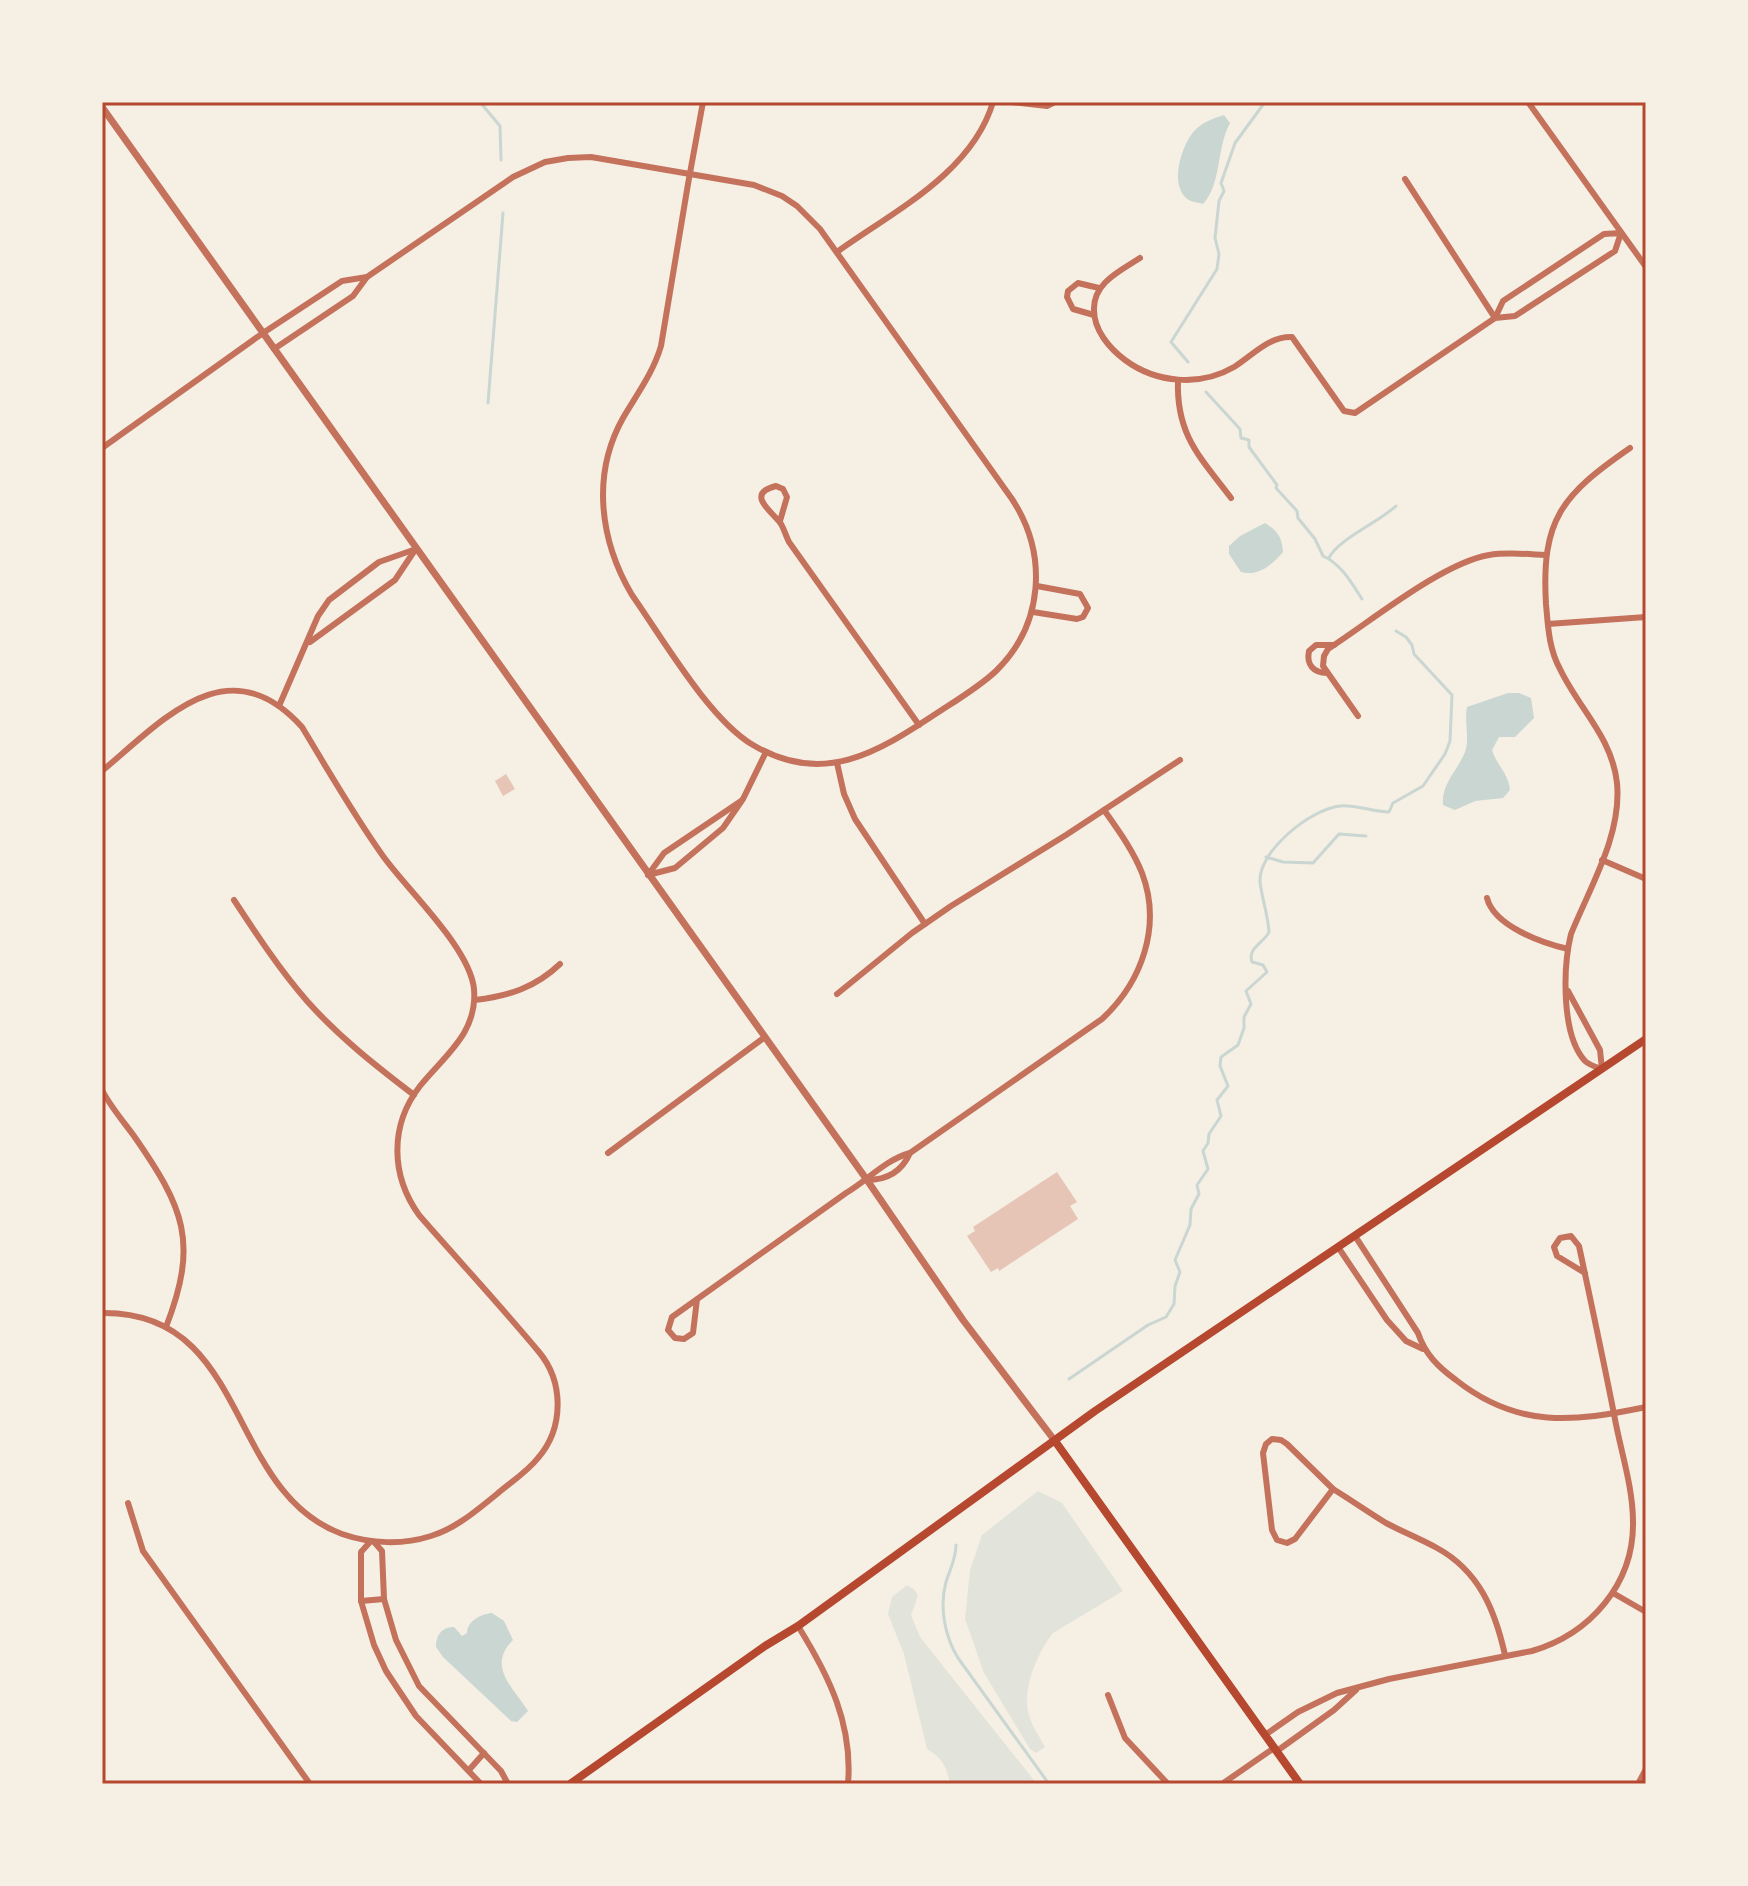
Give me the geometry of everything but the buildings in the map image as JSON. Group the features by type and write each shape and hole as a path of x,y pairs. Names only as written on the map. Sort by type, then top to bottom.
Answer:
{"main road":[{"path":"570,1784 798,1626 1095,1411 1646,1039"},
{"path":"1055,1441 1300,1784"}],"street":[{"path":"274,349 353,296 367,277 513,177 545,162 591,157 690,173 754,185 782,196 811,219 837,252 1019,509 1033,545 1037,586 1033,612 1020,641 998,669 878,751 837,763 801,763 766,752 740,737 720,718 632,595 613,560 604,522 603,486 610,447 652,371 661,346 690,173 703,102"},
{"path":"837,252 957,165 982,132 993,102"},
{"path":"1011,102 1047,106 1055,102"},
{"path":"1528,102 1646,267"},
{"path":"102,107 867,1180 963,1320 1055,1441"},
{"path":"1405,179 1495,318"},
{"path":"1140,258 1099,288 1094,303 1094,315 1105,340 1137,369 1160,378 1178,380 1213,377 1279,337 1292,337 1344,411 1355,413 1495,318 1515,316 1615,251 1621,233"},
{"path":"1495,318 1503,301 1604,234 1621,233"},
{"path":"102,448 263,333 342,281 367,277"},
{"path":"1094,315 1078,312 1069,303 1068,291 1078,283 1099,288"},
{"path":"1178,380 1177,399 1182,425 1197,453 1231,498"},
{"path":"1568,991 1600,1050 1602,1069 1586,1063 1571,1037 1568,991 1568,949 1571,934 1610,840 1617,802 1613,763 1600,731 1559,668 1551,647 1545,555 1558,517 1575,491 1592,474 1630,448"},
{"path":"780,521 787,497 783,489 776,486 769,488 762,501 765,508 780,521 789,542 919,725"},
{"path":"307,644 395,580 416,549"},
{"path":"279,706 318,616 329,600 379,562 416,549"},
{"path":"1358,716 1323,666 1324,656 1334,645 1455,566 1502,553 1545,555"},
{"path":"1033,612 1077,619 1083,617 1088,608 1080,594 1037,586"},
{"path":"1548,624 1646,617"},
{"path":"1327,673 1319,673 1312,667 1309,651 1316,645 1334,645"},
{"path":"102,771 175,710 199,696 222,691 245,692 279,706 302,727 382,855 462,955 472,976 475,1000 472,1018 463,1037 414,1095 402,1118 397,1142 398,1166 405,1192 419,1215 542,1355 555,1383 558,1411 551,1437 538,1459 469,1516 430,1536 393,1543 354,1538 322,1525 289,1499 272,1476 206,1361 189,1342 166,1327 141,1317 102,1313"},
{"path":"648,875 675,868 723,828 743,799 766,752"},
{"path":"837,994 925,924 1180,760"},
{"path":"837,763 844,794 855,819 925,924"},
{"path":"648,875 664,853 743,799"},
{"path":"697,1299 693,1333 684,1339 675,1338 668,1330 670,1319 697,1299 867,1180 897,1156 910,1153 1102,1019 1130,987 1147,944 1149,902 1136,858 1104,810"},
{"path":"1602,860 1646,879"},
{"path":"1487,898 1489,908 1519,931 1546,944 1568,949"},
{"path":"234,900 271,955 314,1008 362,1055 414,1095"},
{"path":"475,1000 523,990 542,981 560,964"},
{"path":"608,1153 765,1037"},
{"path":"102,1090 159,1172 180,1217 185,1244 184,1271 166,1327"},
{"path":"867,1180 882,1180 905,1165 910,1153"},
{"path":"1355,1236 1418,1333 1423,1349"},
{"path":"1265,1735 1327,1696 1389,1679 1543,1648 1568,1637 1592,1618 1613,1593 1628,1558 1633,1524 1631,1501 1614,1414 1585,1273 1578,1242 1571,1236 1560,1238 1554,1247 1557,1256 1585,1273"},
{"path":"1338,1247 1387,1320 1406,1341 1423,1349 1462,1385 1505,1409 1524,1416 1562,1420 1646,1407"},
{"path":"1333,1489 1295,1539 1287,1543 1277,1540 1272,1530 1263,1453 1266,1444 1272,1439 1284,1442 1333,1489 1387,1523 1441,1550 1465,1569 1481,1588 1492,1609 1505,1655"},
{"path":"128,1503 143,1551 310,1784"},
{"path":"354,1538 361,1552 361,1601 374,1645 400,1694 430,1732 481,1784"},
{"path":"361,1552 365,1545 374,1542"},
{"path":"374,1542 382,1554 384,1599 396,1640 419,1686 501,1771 508,1784"},
{"path":"382,1554 393,1543"},
{"path":"1613,1593 1646,1612"},
{"path":"361,1601 384,1599"},
{"path":"798,1626 825,1669 840,1707 848,1744 848,1784"},
{"path":"1222,1784 1334,1710 1356,1690"},
{"path":"1108,1695 1125,1738 1168,1784"},
{"path":"469,1770 484,1753"},
{"path":"1638,1784 1646,1769"}],"shaded area":[{"path":"1224,115 1230,123 1213,186 1203,204 1191,201 1185,197 1178,182 1182,153 1195,130"},
{"path":"1265,523 1278,535 1283,552 1259,571 1241,572 1229,554 1229,546 1240,536"},
{"path":"1508,693 1531,698 1534,718 1515,737 1499,737 1492,750 1510,790 1503,798 1475,801 1455,810 1443,805 1447,784 1466,747 1467,707"},
{"path":"1038,1491 1062,1503 1123,1591 1053,1633 1041,1651 1027,1697 1031,1722 1045,1747 1036,1753 1030,1749 984,1673 965,1619 970,1570 982,1535"},
{"path":"907,1585 918,1596 911,1615 920,1637 1037,1784 950,1784 943,1764 927,1749 904,1654 888,1614 892,1597"},
{"path":"492,1613 504,1621 513,1640 506,1649 502,1667 509,1684 528,1711 517,1722 511,1721 436,1647 443,1630 454,1627 462,1636 475,1619"}],"waterway":[{"path":"480,102 500,126 501,160"},
{"path":"1188,362 1171,342 1217,269 1219,254 1215,238 1219,201 1224,191 1221,183 1235,143 1265,102"},
{"path":"1269,102 1274,102"},
{"path":"488,403 503,213"},
{"path":"1206,392 1240,429 1241,438 1249,440 1249,447 1277,485 1276,488 1297,511 1298,518 1315,539 1323,556 1350,580 1362,599"},
{"path":"1329,558 1349,538 1396,506"},
{"path":"1069,1379 1148,1325 1166,1317 1174,1304 1180,1272 1175,1260 1190,1225 1191,1209 1199,1194 1197,1185 1208,1169 1203,1151 1209,1134 1221,1116 1217,1100 1228,1086 1220,1066 1221,1057 1238,1045 1244,1017 1251,1004 1246,991 1267,972 1263,965 1252,962 1251,957 1269,932 1260,882 1268,857 1301,823 1328,809 1345,806 1389,812 1393,803 1423,786 1445,754 1450,741 1452,695 1414,654 1406,637 1396,631"},
{"path":"1266,857 1283,862 1313,863 1339,834 1366,836"},
{"path":"956,1545 943,1601 944,1622 950,1641 958,1658 1049,1784"}]}
